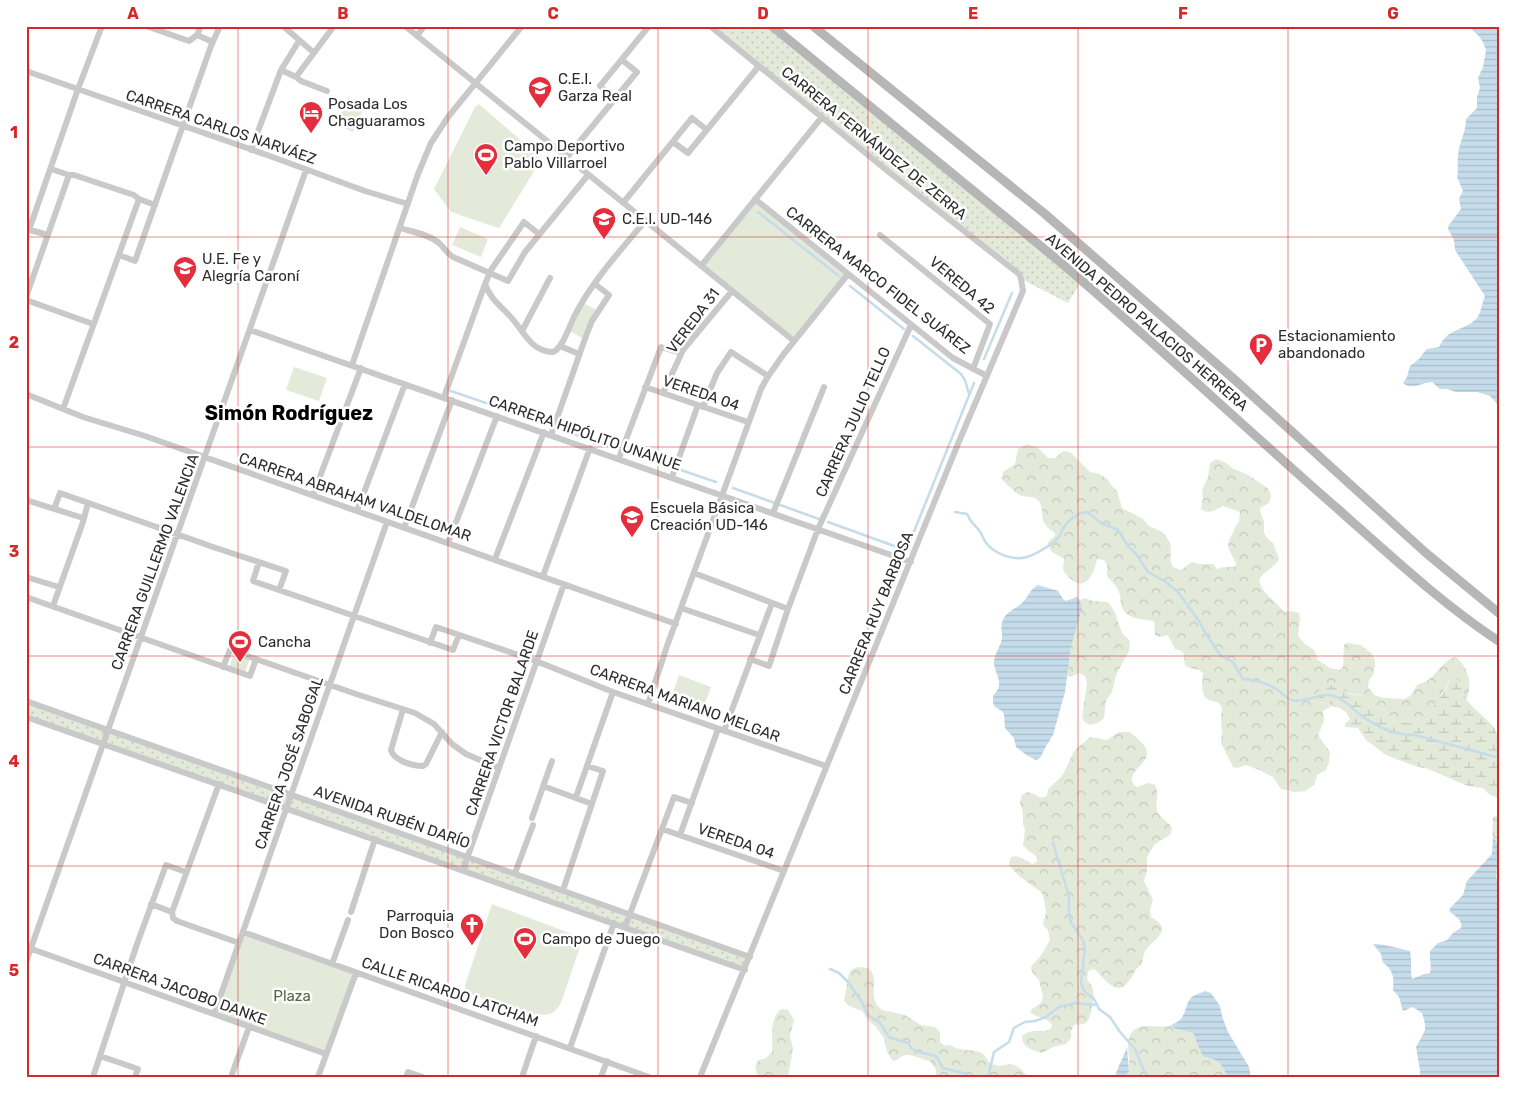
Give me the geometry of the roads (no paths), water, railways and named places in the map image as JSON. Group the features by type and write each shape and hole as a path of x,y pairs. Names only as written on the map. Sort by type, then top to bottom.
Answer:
{"main road":[{"name":"AVENIDA PEDRO PALACIOS HERRERA","path":"772,26 1101,296 1390,555 1439,597 1500,642"},
{"name":"AVENIDA PEDRO PALACIOS HERRERA","path":"812,26 1045,214 1235,380 1426,553 1500,614"}],"street":[{"path":"48,235 28,230 102,26"},
{"path":"146,26 186,41 197,35 202,26"},
{"path":"119,255 136,261 220,26"},
{"path":"283,26 313,52"},
{"path":"296,77 334,26"},
{"path":"405,26 794,341"},
{"path":"417,36 424,26"},
{"path":"352,365 431,143 448,117 522,26"},
{"path":"615,98 600,86 649,26"},
{"name":"CARRERA FERNÁNDEZ DE ZERRA","path":"710,26 890,173 1015,270 1021,279"},
{"path":"197,35 213,42"},
{"path":"251,150 282,70 299,41"},
{"path":"566,157 637,72 622,60"},
{"path":"673,142 688,153 759,66"},
{"path":"282,70 296,77 301,82 327,92"},
{"name":"CARRERA CARLOS NARVÁEZ","path":"26,71 365,191 408,204"},
{"path":"701,266 822,117"},
{"path":"623,203 692,118 707,130"},
{"path":"51,169 134,195 155,205"},
{"name":"CARRERA GUILLERMO VALENCIA","path":"26,962 29,948 306,170"},
{"path":"26,296 69,175"},
{"path":"400,228 438,242 453,257 508,281 520,260 539,234 588,175"},
{"path":"63,409 139,199"},
{"name":"CARRERA MARCO FIDEL SUÁREZ","path":"756,199 953,358 987,376"},
{"path":"485,284 491,298 510,316 533,344 540,350 553,352 560,346 575,314 595,284 645,221"},
{"path":"444,397 490,272 524,222 539,234"},
{"name":"VEREDA 42","path":"880,235 988,322 990,326 973,369"},
{"path":"648,704 761,389 768,376 794,341 848,274"},
{"path":"522,331 550,278"},
{"name":"CARRERA RUY BARBOSA","path":"745,970 826,766 1020,298 1022,291 1021,279"},
{"path":"552,435 592,321 609,295 595,284"},
{"name":"VEREDA 31","path":"662,393 681,353 732,291"},
{"path":"26,300 93,324"},
{"name":"CARRERA JULIO TELLO","path":"750,659 770,666 788,609 818,529 911,325"},
{"name":"CARRERA HIPÓLITO UNANUE","path":"250,330 619,458 674,471 722,495 911,562"},
{"path":"560,346 579,354"},
{"name":"VEREDA 31","path":"619,458 661,347 681,353"},
{"path":"674,471 701,406 717,373 731,352 768,376"},
{"path":"313,495 361,368"},
{"path":"357,511 405,384"},
{"path":"773,513 824,387"},
{"name":"VEREDA 04","path":"645,388 748,422"},
{"name":"CARRERA ABRAHAM VALDELOMAR","path":"26,394 63,409 205,457 676,624"},
{"path":"404,528 452,400"},
{"path":"448,543 497,416"},
{"path":"495,559 544,432"},
{"path":"544,576 590,448"},
{"path":"54,509 60,493 177,535 286,571 279,590"},
{"path":"26,500 83,518"},
{"path":"53,606 88,503"},
{"name":"CARRERA JOSÉ SABOGAL","path":"214,1014 387,522"},
{"path":"259,562 253,581 453,650 459,634"},
{"path":"694,573 788,609"},
{"path":"26,577 59,588"},
{"name":"CARRERA VICTOR BALARDE","path":"463,870 564,584"},
{"path":"26,597 250,676 256,659"},
{"path":"680,835 772,603"},
{"path":"681,608 759,635"},
{"name":"CARRERA MARIANO MELGAR","path":"430,643 436,627 459,634 536,661 613,692 826,766"},
{"path":"223,666 230,650 415,713 430,721 466,754 499,768"},
{"path":"576,797 613,692"},
{"name":"AVENIDA RUBÉN DARÍO","path":"26,701 750,957"},
{"path":"403,709 391,750 392,754 401,760 424,766 442,732"},
{"name":"AVENIDA RUBÉN DARÍO","path":"26,717 745,970"},
{"path":"532,818 552,761"},
{"path":"563,890 603,771 587,766"},
{"path":"219,784 172,912 173,918 178,921 239,943"},
{"path":"543,786 592,804"},
{"path":"625,927 674,797 692,803"},
{"path":"516,873 533,825"},
{"name":"VEREDA 04","path":"662,828 784,871"},
{"path":"351,912 375,839"},
{"path":"93,1077 124,982 166,865 186,872"},
{"path":"152,904 172,912"},
{"path":"332,964 348,920"},
{"path":"570,1048 614,923"},
{"name":"CALLE RICARDO LATCHAM","path":"243,932 650,1077"},
{"name":"CARRERA JACOBO DANKE","path":"29,948 326,1054"},
{"path":"700,1077 745,970"},
{"path":"318,1077 356,972"},
{"path":"231,1077 249,1026"},
{"path":"522,1077 536,1036"},
{"path":"100,1056 138,1069 135,1077"},
{"path":"601,1077 607,1061"},
{"path":"406,1077 408,1072 423,1077"}],"water":[{"path":"1459,26 1500,26 1500,407 1490,396 1477,392 1456,392 1440,389 1432,382 1413,386 1403,383 1410,366 1427,349 1439,347 1449,335 1477,318 1485,296 1455,250 1454,240 1448,229 1461,209 1459,199 1463,191 1457,177 1459,151 1466,119 1477,108 1477,97 1480,88 1478,78 1483,67 1486,50 1478,35 1470,28"},
{"path":"1038,585 1058,591 1066,601 1077,597 1082,608 1071,646 1065,692 1053,735 1040,758 1036,760 1016,747 1014,738 1005,728 1004,714 993,703 993,696 999,684 994,662 1002,639 1003,619 1023,602 1032,589"},
{"path":"1493,836 1499,846 1496,878 1500,882 1500,1077 1420,1077 1416,1047 1425,1031 1422,1013 1413,1007 1403,1011 1399,997 1393,990 1391,972 1383,963 1381,954 1373,944 1410,951 1412,979 1430,973 1430,951 1438,943 1447,940 1461,928 1460,921 1450,912 1450,908 1463,895 1467,881 1492,854"},
{"path":"1205,991 1211,993 1220,1006 1228,1032 1249,1067 1251,1077 1227,1077 1219,1063 1214,1059 1203,1056 1193,1033 1173,1028 1171,1025 1181,1019 1193,996"},
{"path":"1127,1047 1129,1071 1125,1077 1115,1077 1118,1069"}],"waterway":[{"path":"758,212 840,277"},
{"path":"850,286 904,329"},
{"path":"984,359 1012,293"},
{"path":"913,336 961,374 969,394"},
{"path":"828,522 897,547 906,547 909,544 974,383"},
{"path":"451,391 547,424"},
{"path":"559,429 618,449"},
{"path":"628,452 716,482"},
{"path":"733,488 819,519"},
{"path":"955,512 967,514 990,547 1005,556 1016,558 1030,556 1048,546 1056,540 1071,519 1087,512 1101,523 1118,530 1148,572 1166,582 1178,592 1221,656 1233,662 1243,679 1269,685 1292,700 1298,701 1331,695 1346,703 1364,718 1392,732 1415,735 1500,758"},
{"path":"1053,843 1069,896 1071,923 1083,940 1085,949 1081,983 1084,991 1094,999 1099,1009 1110,1017 1135,1049 1148,1077"},
{"path":"830,969 839,973 849,983 868,1015 880,1023 889,1037 908,1043 912,1049 918,1052 936,1056 943,1068 967,1074 969,1077"},
{"path":"988,1077 994,1052 1009,1042 1014,1028 1025,1022 1046,1017 1059,1007 1075,1003 1096,1005"}],"place":[{"name":"C.E.I. Garza Real","path":"540,109"},
{"name":"Posada Los Chaguaramos","path":"311,134"},
{"name":"Campo Deportivo Pablo Villarroel","path":"486,176"},
{"name":"C.E.I. UD-146","path":"604,240"},
{"name":"U.E. Fe y Alegría Caroní","path":"185,289"},
{"name":"Estacionamiento abandonado","path":"1261,366"},
{"name":"Escuela Básica Creación UD-146","path":"632,538"},
{"name":"Cancha","path":"240,663"},
{"name":"Parroquia Don Bosco","path":"472,946"},
{"name":"Campo de Juego","path":"525,960"}],"district":[{"name":"Simón Rodríguez","path":"289,413"}],"park label":[{"name":"Plaza","path":"292,996"}]}
